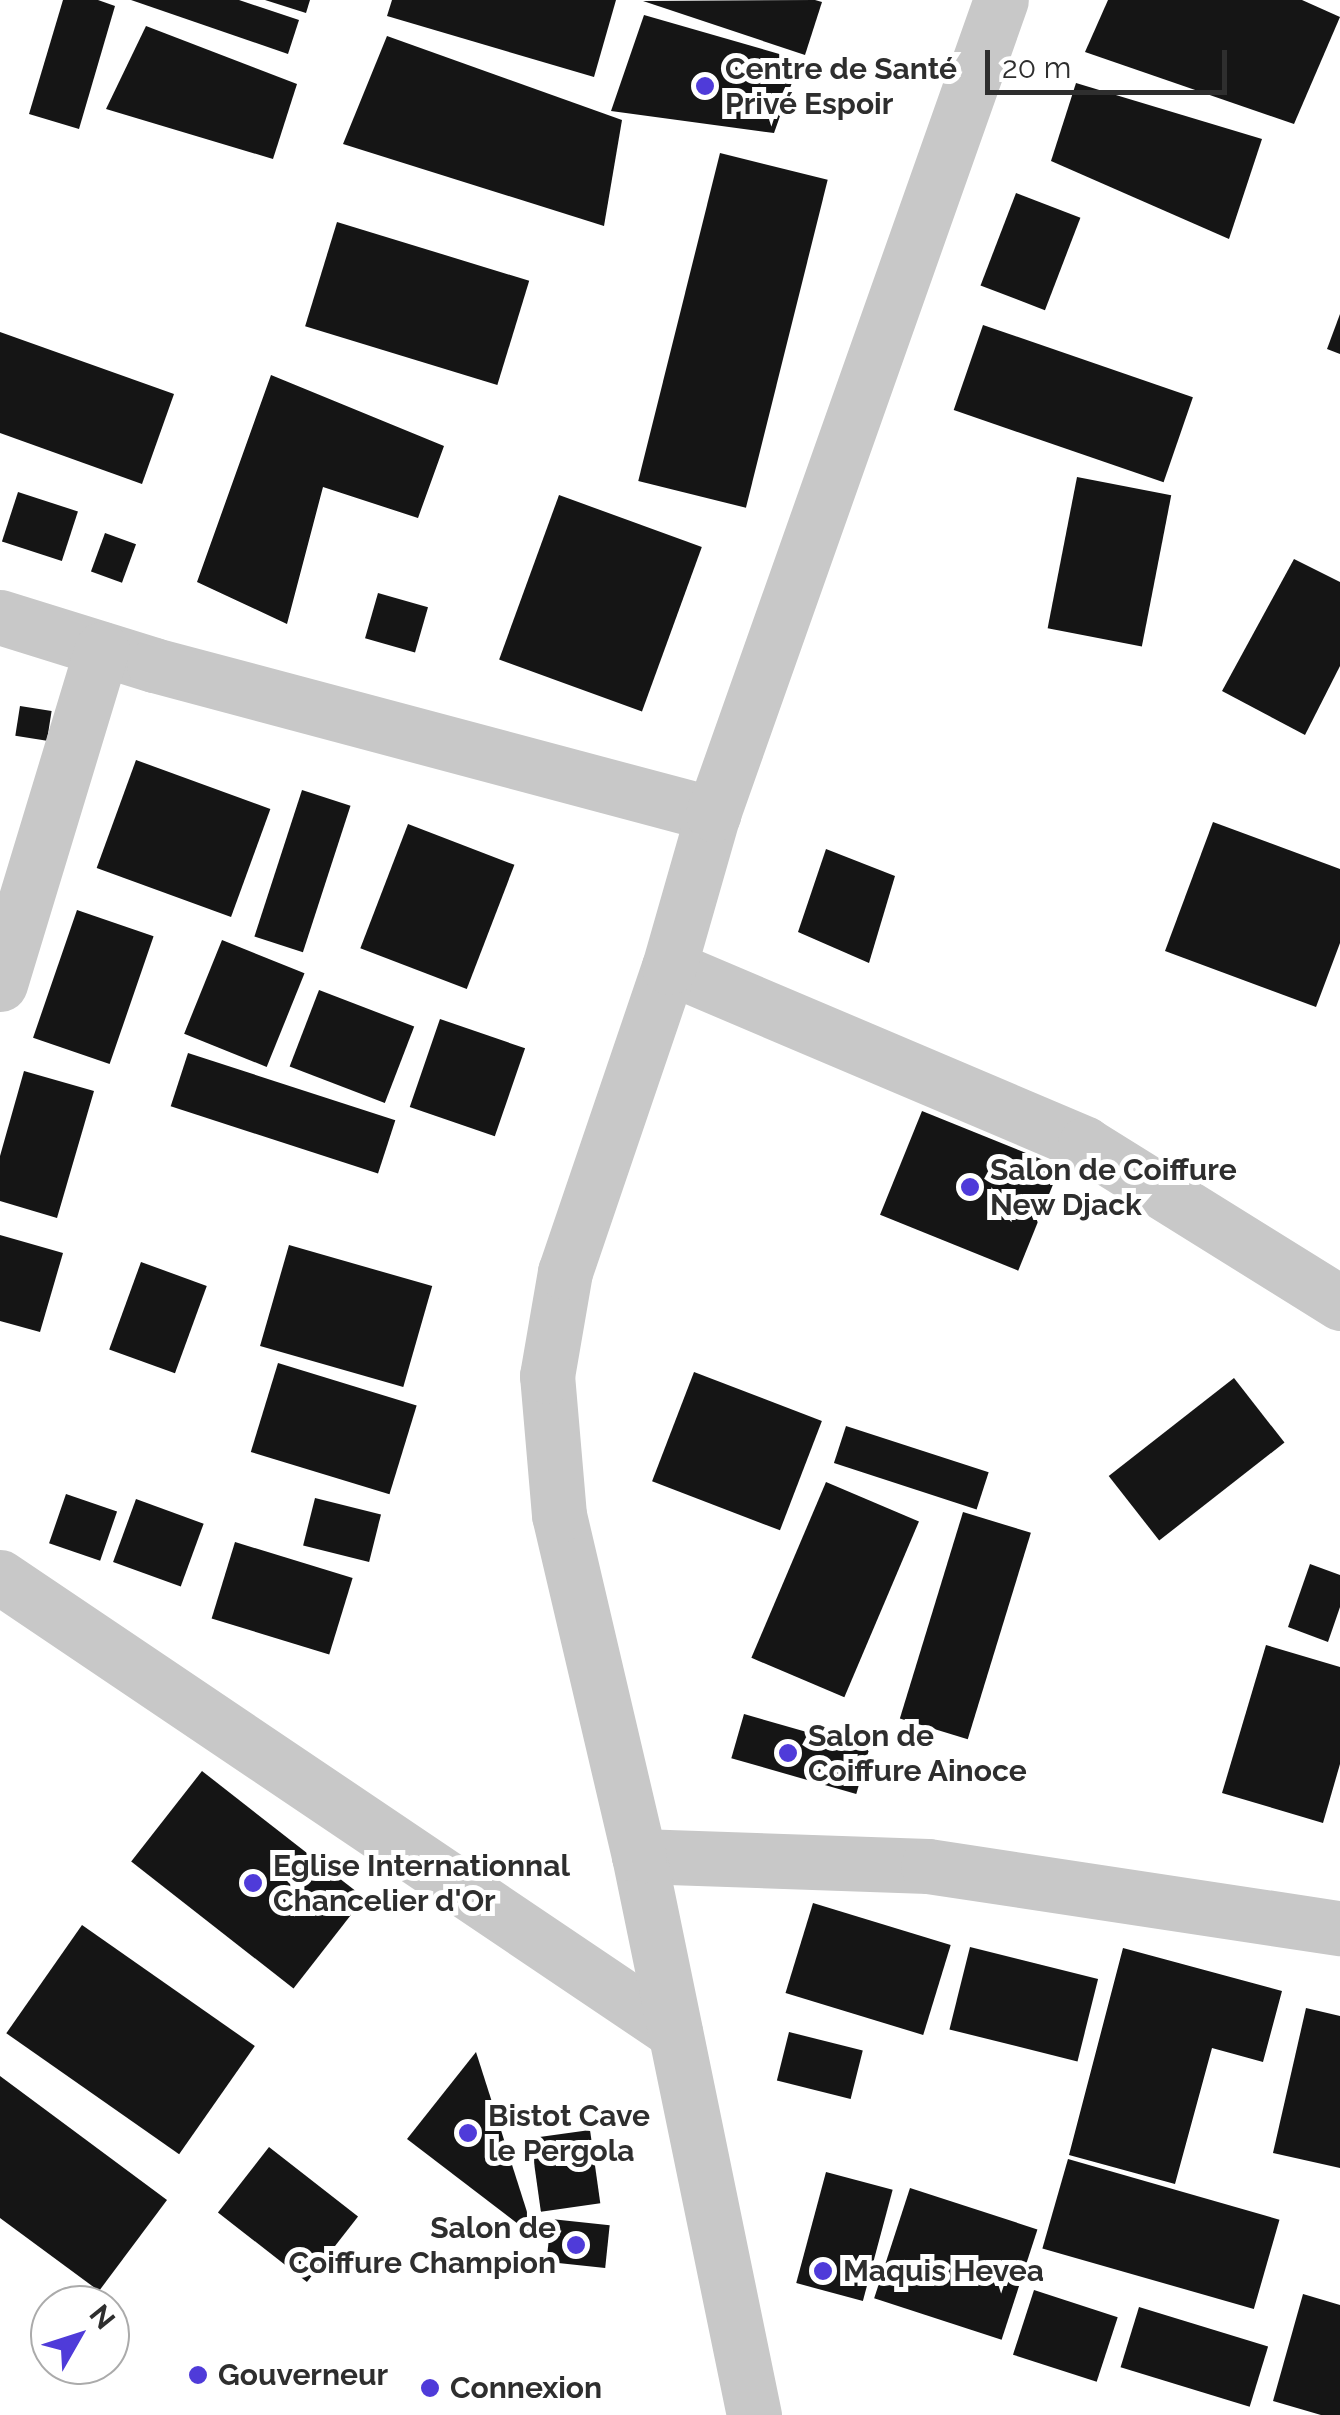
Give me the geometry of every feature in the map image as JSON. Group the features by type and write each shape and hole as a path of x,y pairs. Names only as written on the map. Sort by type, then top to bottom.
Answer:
{"street":[{"path":"754,2415 639,1856 559,1515 547,1376 565,1272 669,967 713,814 1001,0"},
{"path":"0,617 102,649 713,814"},
{"path":"0,984 102,649"},
{"path":"669,967 1086,1144 1340,1303"},
{"path":"0,1578 675,2032"},
{"path":"639,1856 928,1866 1340,1928"}],"building":[{"path":"63,0 98,0 115,6 79,129 29,114"},
{"path":"131,0 239,0 299,20 288,54"},
{"path":"265,0 310,0 306,13"},
{"path":"392,0 616,0 594,77 387,16"},
{"path":"1108,0 1302,0 1340,17 1294,124 1085,52"},
{"path":"643,1 822,2 805,55"},
{"name":"Centre de Santé Privé Espoir","path":"644,15 800,60 774,133 611,111"},
{"path":"146,26 297,84 273,159 106,109"},
{"path":"387,36 622,120 604,226 343,144"},
{"path":"1076,83 1262,139 1229,239 1051,161"},
{"path":"720,153 828,180 746,508 638,481"},
{"path":"1016,193 1080,218 1045,310 981,285"},
{"path":"337,222 529,281 497,385 305,326"},
{"path":"1340,314 1340,354 1327,349"},
{"path":"983,325 1193,397 1164,482 954,410"},
{"path":"0,332 174,394 142,484 0,433"},
{"path":"271,375 444,446 418,518 323,487 287,624 197,582"},
{"path":"1077,477 1171,495 1142,646 1048,628"},
{"path":"18,492 78,511 62,561 2,541"},
{"path":"559,495 702,547 642,711 499,659"},
{"path":"105,533 136,544 122,583 91,572"},
{"path":"1294,559 1340,582 1340,666 1305,735 1222,691"},
{"path":"378,593 428,607 415,653 365,638"},
{"path":"20,706 52,711 47,741 15,736"},
{"path":"136,760 270,809 231,917 97,868"},
{"path":"302,790 351,806 303,952 254,936"},
{"path":"1213,822 1340,869 1340,943 1316,1007 1165,951"},
{"path":"408,824 514,865 467,989 360,948"},
{"path":"826,849 895,876 869,963 798,932"},
{"path":"77,910 154,936 110,1064 33,1038"},
{"path":"222,940 305,973 267,1067 184,1034"},
{"path":"319,990 414,1027 385,1103 290,1067"},
{"path":"440,1019 525,1048 495,1136 410,1107"},
{"path":"188,1053 395,1120 378,1174 171,1106"},
{"path":"24,1071 94,1091 57,1218 0,1201 0,1156"},
{"path":"922,1111 1060,1167 1018,1271 880,1215"},
{"path":"0,1235 63,1253 40,1332 0,1321"},
{"path":"289,1245 432,1286 403,1387 260,1346"},
{"path":"141,1262 207,1286 175,1373 109,1349"},
{"path":"278,1363 417,1405 389,1494 251,1452"},
{"path":"694,1372 822,1421 780,1530 652,1481"},
{"path":"1234,1378 1284,1443 1159,1541 1109,1476"},
{"path":"846,1426 989,1472 977,1509 834,1463"},
{"path":"826,1482 919,1521 844,1697 751,1658"},
{"path":"66,1494 117,1512 100,1561 49,1543"},
{"path":"315,1498 381,1514 369,1562 303,1546"},
{"path":"136,1499 204,1524 181,1587 113,1562"},
{"path":"963,1512 1031,1533 968,1739 900,1719"},
{"path":"235,1542 353,1578 329,1654 212,1619"},
{"path":"1310,1564 1340,1575 1340,1607 1328,1642 1288,1627"},
{"path":"1266,1645 1340,1667 1340,1764 1323,1823 1222,1793"},
{"path":"744,1714 869,1750 856,1794 731,1758"},
{"path":"202,1771 364,1898 294,1988 131,1862"},
{"path":"813,1903 951,1945 923,2035 786,1993"},
{"path":"82,1925 255,2046 179,2154 6,2033"},
{"path":"970,1947 1098,1979 1078,2061 949,2029"},
{"path":"1123,1948 1282,1991 1263,2062 1212,2048 1175,2184 1069,2155"},
{"path":"1306,2008 1340,2016 1340,2168 1273,2153"},
{"path":"789,2032 863,2050 851,2099 777,2081"},
{"path":"476,2052 535,2237 407,2139"},
{"path":"0,2076 167,2200 103,2285 91,2285 0,2218"},
{"path":"590,2130 600,2203 541,2212 531,2138"},
{"path":"269,2147 358,2217 307,2282 218,2212"},
{"path":"1068,2159 1279,2220 1254,2309 1042,2248"},
{"path":"826,2172 893,2190 863,2301 796,2283"},
{"path":"910,2188 1037,2229 1002,2340 874,2298"},
{"path":"551,2219 610,2225 605,2268 547,2262"},
{"path":"1034,2290 1118,2317 1097,2382 1013,2355"},
{"path":"1303,2294 1340,2305 1340,2415 1321,2415 1273,2401"},
{"path":"1139,2307 1268,2346 1250,2407 1121,2367"}],"place":[{"name":"Centre de Santé Privé Espoir","path":"705,86"},
{"name":"Salon de Coiffure New Djack","path":"970,1187"},
{"name":"Salon de Coiffure Ainoce","path":"788,1753"},
{"name":"Eglise Internationnal Chancelier d'Or","path":"253,1883"},
{"name":"Bistot Cave le Pergola","path":"468,2133"},
{"name":"Salon de Coiffure Champion","path":"576,2245"},
{"name":"Maquis Hevea","path":"823,2271"},
{"name":"Gouverneur","path":"198,2375"},
{"name":"Connexion","path":"430,2388"}]}
